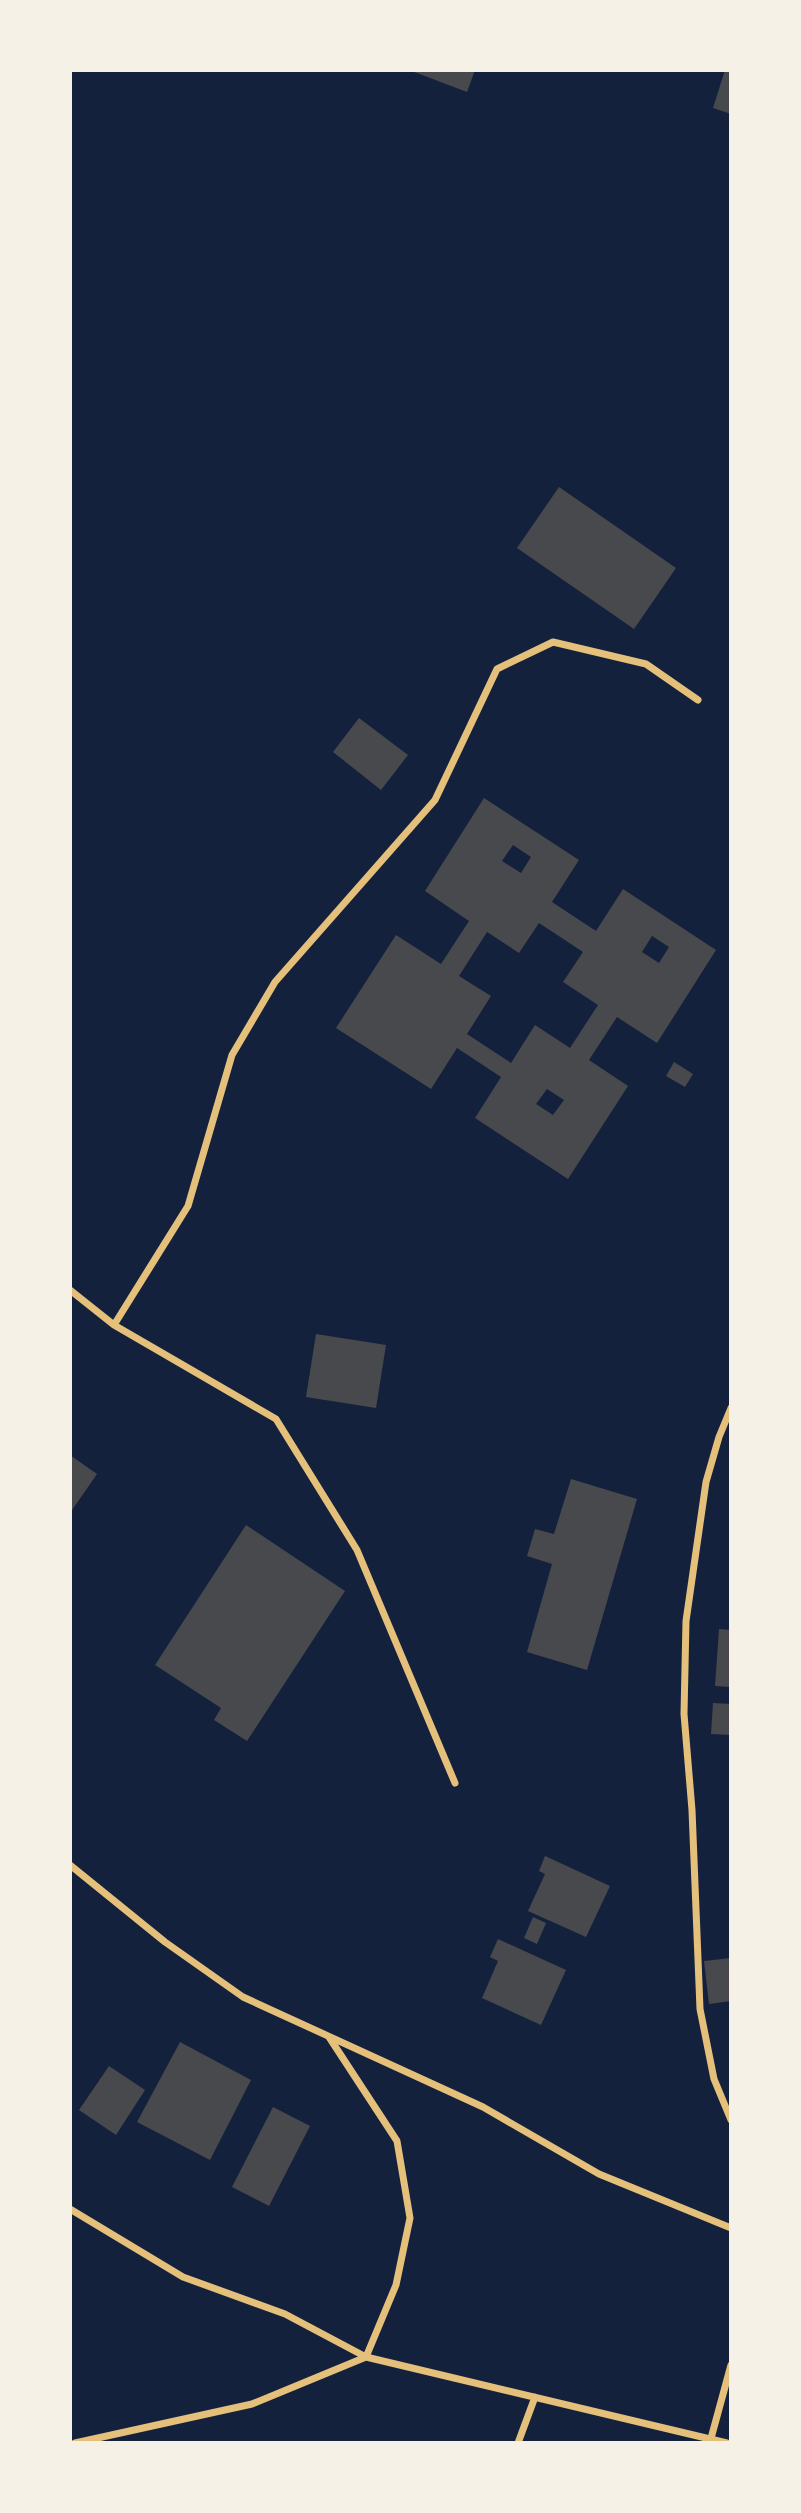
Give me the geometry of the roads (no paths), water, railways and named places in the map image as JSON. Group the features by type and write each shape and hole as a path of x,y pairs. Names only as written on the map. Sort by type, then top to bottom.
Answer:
{"street":[{"path":"114,1325 188,1206 232,1055 275,982 435,800 497,669 554,642 646,664 698,700"},
{"path":"70,1290 114,1325 276,1419 357,1550 456,1783"},
{"path":"731,1408 706,1482 686,1621 684,1714 692,1810 700,2009 714,2079 731,2120"},
{"path":"70,1865 165,1942 243,1997 483,2107 599,2174 731,2228"},
{"path":"75,2443 252,2404 366,2357 396,2285 410,2218 397,2141 329,2037"},
{"path":"70,2209 183,2277 285,2314 366,2357 727,2443"},
{"path":"710,2441 731,2365"},
{"path":"518,2443 535,2398"}]}
